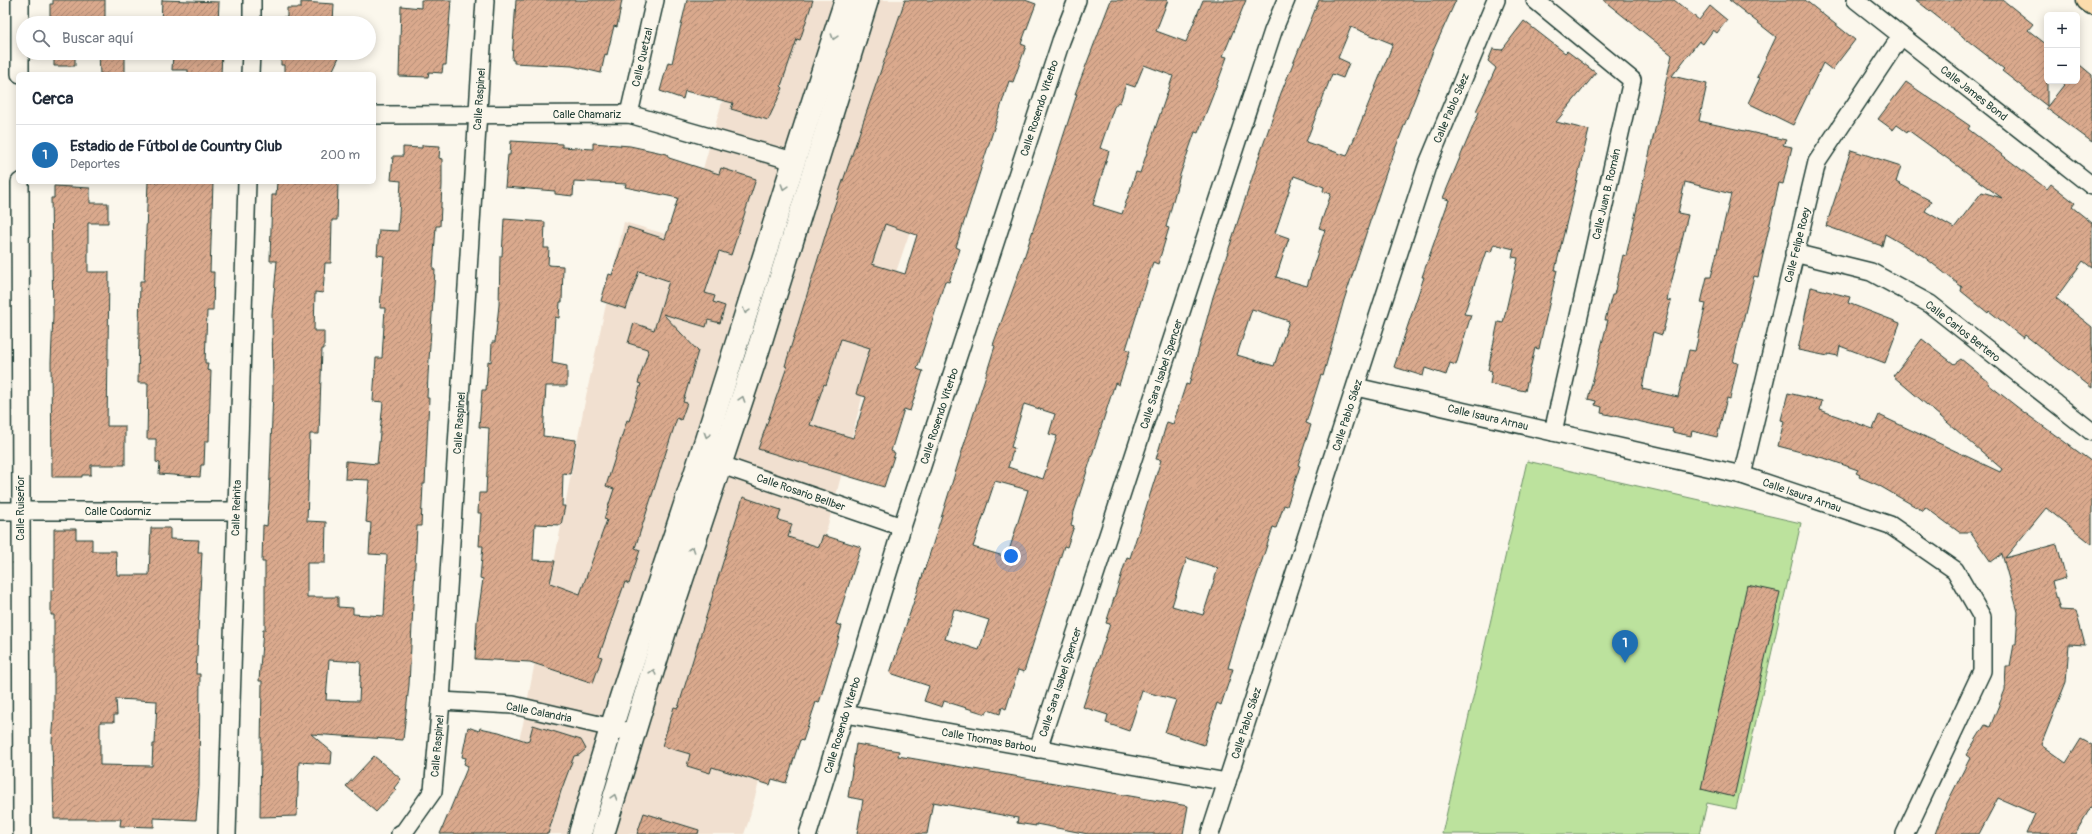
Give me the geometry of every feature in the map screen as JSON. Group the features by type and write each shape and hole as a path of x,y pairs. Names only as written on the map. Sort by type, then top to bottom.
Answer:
{"main road":[{"path":"2088,0 2092,3"}],"street":[{"path":"20,0 20,16"},
{"path":"252,0 252,16"},
{"name":"Calle Raspinel","path":"400,834 404,832 433,791 441,701 485,0"},
{"name":"Calle Quetzal","path":"629,114 655,0"},
{"path":"580,834 792,161 846,0"},
{"path":"603,834 668,621 720,464 867,0"},
{"name":"Calle Rosendo Viterbo","path":"808,834 902,527 1061,41 1077,0"},
{"name":"Calle Sara Isabel Spencer","path":"1038,749 1273,31 1286,0"},
{"name":"Calle Pablo Sáez","path":"1210,834 1427,166 1496,0"},
{"name":"Calle Juan B. Román","path":"1535,0 1632,80 1553,432"},
{"name":"Calle James Bond","path":"1856,0 2092,186"},
{"name":"Calle Felipe Roey","path":"1742,475 1817,162 1901,36"},
{"path":"20,60 20,72"},
{"path":"250,72 251,60"},
{"name":"Calle Chamariz","path":"376,115 629,114 792,161"},
{"name":"Calle Ruiseñor","path":"20,184 22,834"},
{"name":"Calle Reinita","path":"227,834 247,184"},
{"name":"Calle Carlos Bertero","path":"1794,253 1871,272 1930,304 2092,432"},
{"name":"Calle Isaura Arnau","path":"1356,387 1742,475 1890,526 1955,570 1982,617 1982,671 1905,834"},
{"name":"Calle Rosario Bellber","path":"700,457 902,527"},
{"name":"Calle Codorniz","path":"0,511 236,511"},
{"name":"Calle Calandria","path":"441,701 513,706 613,727 634,733"},
{"name":"Calle Thomas Barbou","path":"845,714 1227,782"}],"shaded area":[{"path":"751,0 989,0 895,275 748,823 744,834 495,834 523,724 586,396 624,222 683,239"}],"green space":[{"path":"1527,461 1801,523 1736,809 1707,803 1700,834 1442,834"}],"building":[{"path":"53,0 105,0 105,16 50,16 50,4 53,4"},
{"path":"162,0 219,2 218,16 161,16"},
{"path":"421,0 451,0 446,65 443,65 442,73 429,72 428,77 399,76 401,6 421,8"},
{"path":"516,0 622,0 617,27 614,26 607,55 605,54 601,73 572,66 514,63 514,60 512,60"},
{"path":"687,0 813,0 800,40 797,39 781,86 783,88 768,120 731,109 733,103 685,91 683,99 660,91 668,62 672,63"},
{"path":"905,0 1025,0 1036,4 1021,44 1026,46 1013,82 1009,81 956,247 960,249 949,282 945,281 917,369 923,371 910,411 904,409 891,451 895,453 884,487 758,449 787,367 785,366 834,207","holes":["885,224 917,235 905,274 872,264","841,339 870,348 856,394 866,397 853,438 810,425 824,384 826,385"]},
{"path":"1111,0 1168,0 1156,31 1186,42 1203,0 1246,0 1223,56 1227,57 1213,95 1198,133 1195,132 1180,175 1166,227 1169,228 1158,264 1153,262 1126,349 1130,351 1119,385 1115,383 1074,512 1071,525 1074,526 1067,547 1064,546 1024,672 1018,670 1006,709 1002,707 1000,714 988,710 986,714 944,701 942,707 924,701 929,686 890,673 931,550 995,346 993,345 1022,264 1077,94 1075,94","holes":["1144,65 1173,76 1140,173 1136,172 1122,214 1093,205 1109,151 1100,148 1114,107 1118,102 1120,103 1126,84 1135,87","1024,404 1055,414 1049,434 1057,436 1043,479 1008,467 1014,448 1011,447","995,481 1028,490 1007,557 973,547","954,609 989,620 979,650 945,639"]},
{"path":"1319,0 1456,0 1433,51 1387,170 1344,300 1323,376 1321,375 1306,423 1311,425 1298,465 1300,466 1287,506 1284,505 1276,528 1273,527 1228,668 1233,669 1221,705 1217,703 1204,745 1165,732 1176,700 1142,691 1129,731 1106,723 1108,715 1083,707 1110,624 1106,623 1127,557 1130,558 1161,460 1156,459 1167,422 1173,424 1186,384 1189,385 1213,297 1281,93","holes":["1351,27 1393,44 1347,156 1306,142 1332,74 1343,78 1349,63 1338,58","1294,176 1324,187 1323,191 1331,194 1319,228 1325,230 1307,286 1276,277 1289,238 1275,233","1252,309 1289,321 1274,366 1237,355","1187,558 1218,568 1203,615 1172,606"]},
{"path":"1603,0 1674,0 1699,20 1710,6 1727,20 1717,33 1713,30 1703,44 1699,41 1672,76 1707,84 1699,121 1786,140 1783,145 1792,147 1783,184 1779,183 1758,277 1754,276 1733,362 1738,363 1730,399 1727,398 1717,437 1692,431 1691,436 1672,432 1673,429 1601,413 1602,407 1595,405 1596,401 1588,399 1608,320 1605,320 1612,295 1614,295 1623,255 1626,256 1672,55","holes":["1685,182 1731,194 1711,277 1707,277 1701,303 1706,304 1695,351 1689,350 1678,397 1642,389 1653,332 1662,335 1671,301 1667,300 1688,215 1678,213"]},
{"path":"1729,0 1805,0 1855,40 1832,70 1823,63 1793,125 1748,103 1760,78 1757,77 1776,37"},
{"path":"1916,0 2003,0 2033,24 2028,30 2044,43 2044,84 2047,84 2047,106 2002,71 2004,69"},
{"path":"301,2 334,4 333,16 287,16 287,8 301,8"},
{"path":"1524,21 1565,53 1567,51 1596,73 1556,122 1589,130 1555,270 1557,270 1539,349 1535,348 1525,391 1490,384 1492,371 1488,370 1498,322 1503,323 1518,258 1512,257 1514,249 1494,244 1491,252 1486,251 1464,314 1471,315 1456,365 1450,363 1446,375 1425,368 1423,376 1394,367 1424,277 1422,277 1449,200 1443,198 1479,112 1476,111 1496,68 1488,61 1493,49 1502,50"},
{"path":"54,60 75,60 75,66 54,66"},
{"path":"99,60 125,60 125,72 100,72"},
{"path":"173,60 222,60 221,72 188,72 188,70 172,70"},
{"path":"281,60 338,60 332,72 284,72 284,65 281,65"},
{"path":"2080,65 2092,75 2092,142 2046,108 2065,84 2080,84"},
{"path":"1906,82 1970,126 1968,129 2047,189 2051,184 2075,203 2072,207 2092,223 2092,268 2083,261 2056,298 2092,327 2092,388 2025,335 2023,338 1989,311 1988,313 1961,291 1962,287 1923,256 1885,234 1882,246 1826,226 1851,150 1901,166 1896,182 1931,201 1925,211 1954,228 1982,192 2002,198 1908,130 1907,132 1897,125 1893,130 1878,119"},
{"path":"511,141 562,144 562,147 593,149 593,143 630,146 667,154 669,158 719,174 721,168 756,179 731,255 719,251 705,293 715,296 713,302 725,306 720,323 708,320 706,327 663,314 698,351 683,402 687,403 681,420 677,418 635,548 640,550 629,584 625,582 599,656 602,657 593,683 530,662 475,659 477,621 483,579 480,578 483,546 479,546 481,513 478,513 479,493 486,493 489,428 479,427 482,390 486,390 488,361 491,362 492,342 495,342 499,305 500,256 502,256 504,219 545,222 544,248 549,248 548,265 563,266 562,302 560,302 559,318 555,317 552,363 567,366 567,386 546,386 543,436 576,440 570,474 563,473 562,506 565,506 561,525 535,524 533,560 555,561 550,583 580,594 607,520 604,519 614,489 606,486 627,420 629,421 641,384 638,383 648,352 647,349 628,343 634,323 654,330 669,281 639,271 626,309 601,301 609,274 612,275 628,227 665,239 678,198 625,187 626,184 574,181 573,196 555,194 555,191 505,187"},
{"path":"422,145 440,146 439,158 442,159 442,185 440,226 436,226 433,269 435,270 428,375 427,398 429,398 425,484 423,484 421,526 417,526 409,685 403,740 311,734 332,752 331,764 299,762 297,816 260,817 262,681 259,681 263,630 265,630 265,562 262,562 263,525 267,526 269,501 273,390 272,314 277,261 270,261 272,195 276,195 277,184 338,184 337,220 332,220 331,263 325,263 323,293 315,292 314,331 324,331 324,349 322,349 319,434 310,434 307,521 326,522 325,563 307,563 307,597 338,597 338,607 353,608 353,614 384,616 387,555 369,554 371,523 366,522 369,480 345,479 346,461 377,464 383,402 373,401 376,358 382,358 385,308 380,308 384,256 377,255 379,230 398,231 401,181 391,180 393,156 403,156 403,147 422,148","holes":["329,660 361,662 359,701 326,700"]},
{"path":"148,184 213,184 210,272 214,272 213,311 207,311 205,363 208,363 207,370 211,371 209,441 205,441 204,465 201,465 200,477 159,474 160,463 156,462 156,439 147,439 148,383 138,383 140,281 144,281"},
{"path":"54,186 90,188 90,203 108,203 108,223 88,223 88,272 109,272 107,426 125,426 125,465 91,465 91,475 82,475 82,477 52,477 51,362 53,316 51,198 54,198"},
{"path":"1811,287 1850,297 1848,303 1900,323 1885,363 1840,346 1838,356 1828,354 1828,356 1798,350"},
{"path":"1922,339 1954,364 1961,359 1989,382 1988,384 2021,410 2092,462 2092,544 2046,508 2005,558 2057,544 2066,578 2052,582 2060,610 2076,611 2085,645 2069,644 2066,682 2041,745 2066,763 2081,739 2092,745 2092,805 2075,834 2026,834 2035,814 1998,798 1979,834 1935,834 1945,807 1970,758 1966,755 1985,725 1990,727 2005,690 2006,666 2010,666 2014,644 2016,644 2018,612 2002,554 1991,562 1970,532 1959,532 1925,507 1923,511 1878,485 1859,477 1860,475 1856,473 1858,470 1827,459 1778,446 1784,421 1781,420 1788,393 1822,401 1820,410 1873,429 1879,415 2000,472 2002,469 1893,376"},
{"path":"743,497 781,510 778,520 792,524 788,537 819,547 823,535 861,547 836,624 842,626 819,703 816,702 803,741 800,740 786,783 772,779 770,785 712,767 710,773 687,766 690,754 662,746 674,707 678,708"},
{"path":"151,528 170,528 170,539 199,540 198,552 202,552 196,674 200,674 199,786 196,820 154,818 154,827 120,826 121,819 54,819 52,741 54,719 54,615 51,615 51,590 54,590 54,529 76,529 76,539 92,539 92,551 116,551 117,575 149,575","holes":["116,699 157,701 155,744 153,744 152,766 100,765 100,722 114,722 114,715 117,715"]},
{"path":"1747,585 1780,592 1734,797 1701,789"},
{"path":"533,725 581,740 586,749 579,755 574,756 561,791 548,834 440,834 468,766 464,764 466,758 462,757 468,727 479,731 480,728 499,732 526,741 529,740"},
{"path":"856,744 899,751 898,756 1188,806 1183,834 1088,834 1036,824 1036,826 1017,823 1018,818 933,802 927,834 857,834 863,800 848,797"},
{"path":"374,756 401,779 394,788 396,790 376,812 346,786"},
{"path":"644,813 699,830 698,834 637,834"}],"place":[{"name":"Estadio de Fútbol de Country Club","path":"1625,663"}]}
